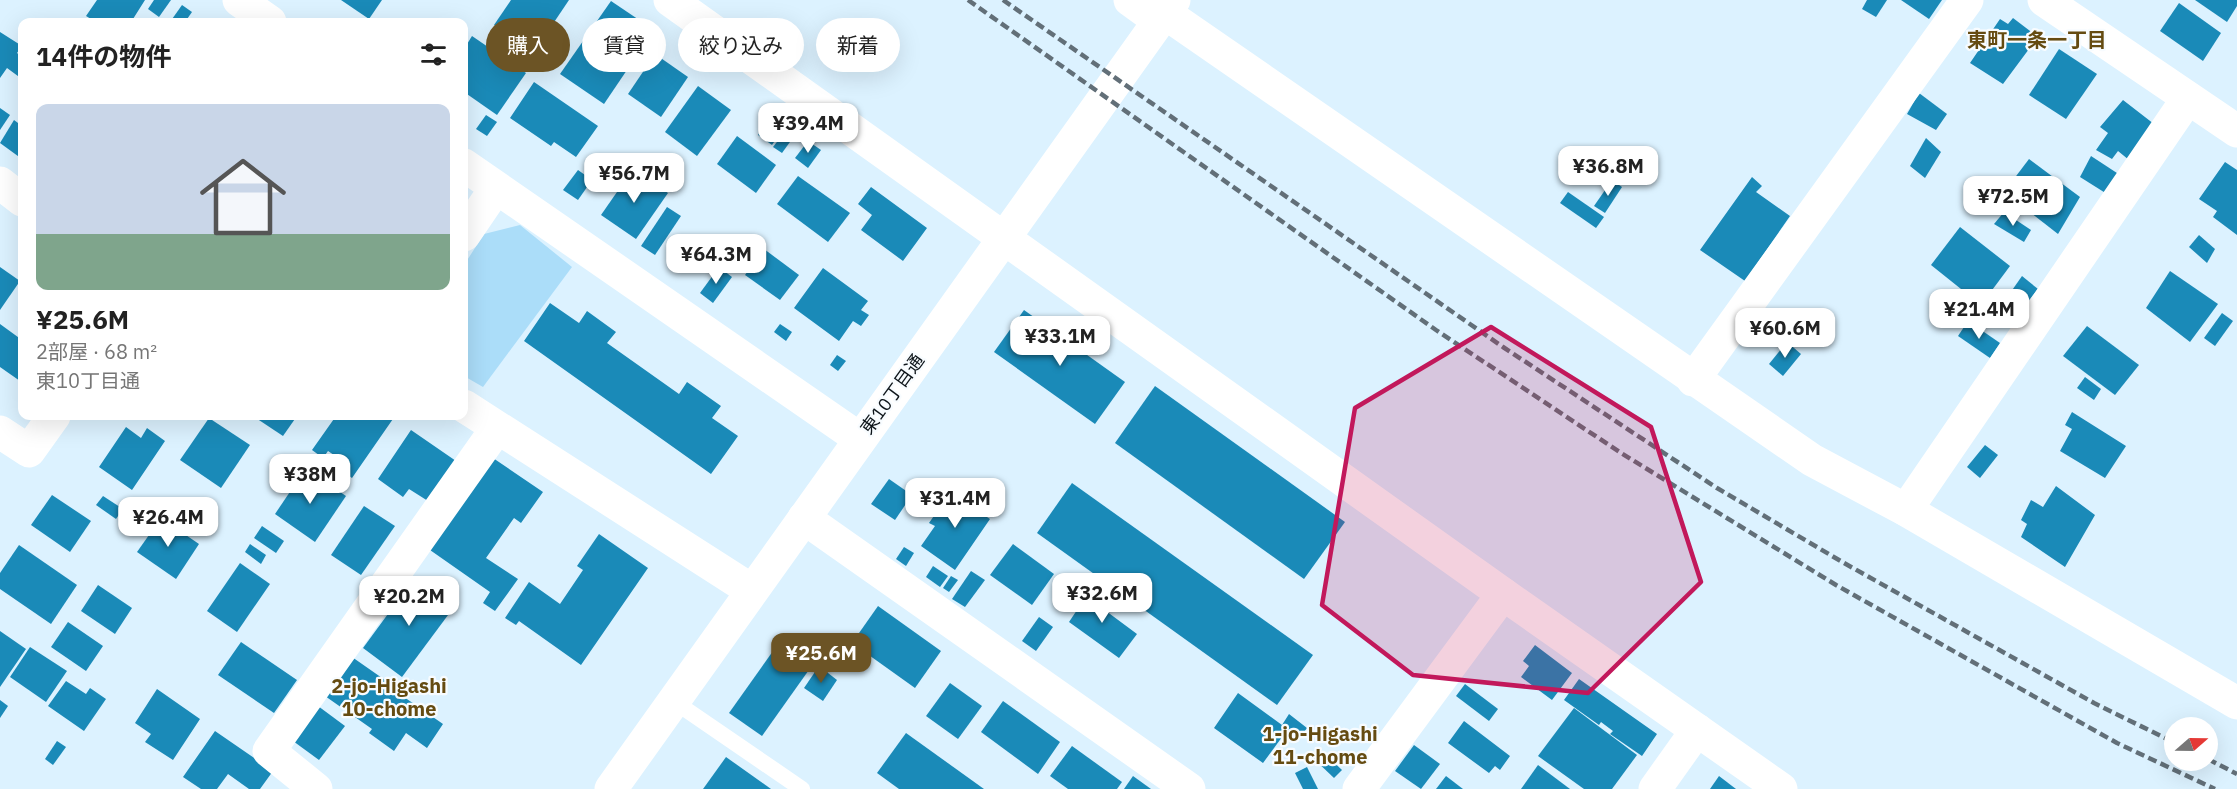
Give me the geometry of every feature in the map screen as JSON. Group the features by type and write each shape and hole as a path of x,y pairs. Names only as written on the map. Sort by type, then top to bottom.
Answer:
{"street":[{"path":"239,0 264,18"},
{"path":"670,0 1503,594 1781,789"},
{"path":"1130,0 1166,11 1693,380 1812,460 1906,510 2237,703"},
{"path":"1693,380 1967,0"},
{"path":"2044,0 2237,131"},
{"name":"東10丁目通","path":"611,789 1166,11"},
{"path":"1906,510 2188,98"},
{"path":"468,168 860,439"},
{"path":"0,183 18,197"},
{"path":"468,229 496,189"},
{"path":"468,409 751,590"},
{"path":"0,432 29,451 51,420"},
{"path":"316,789 269,750 497,428"},
{"path":"804,518 1189,789"},
{"path":"1359,789 1503,594"},
{"path":"1655,789 1697,730"}],"lane":[{"path":"675,702 802,789"}],"highlighted area":[{"path":"1491,327 1651,427 1701,582 1588,693 1413,675 1322,605 1355,408"}],"shaded area":[{"path":"520,225 572,267 483,387 468,378 468,259 484,234"}],"building":[{"path":"97,0 145,0 134,18 89,18 86,16"},
{"path":"154,0 171,0 159,17 148,9"},
{"path":"341,0 382,0 368,18"},
{"path":"511,0 569,0 557,18 499,18"},
{"path":"1867,0 1887,0 1876,17 1862,9"},
{"path":"1901,0 1942,0 1929,19"},
{"path":"2195,0 2237,0 2237,6 2227,22"},
{"path":"611,1 636,18 599,18"},
{"path":"2179,3 2221,33 2203,61 2160,31"},
{"path":"182,5 192,12 188,18 173,18"},
{"path":"2013,18 2038,37 2003,84 1970,63 2000,19 2008,24"},
{"path":"0,32 18,43 18,76 7,68 0,78"},
{"path":"472,36 486,46 486,72 526,73 497,115 468,95 468,42"},
{"path":"582,43 582,72 626,72 604,104 560,74 570,72 570,60"},
{"path":"2059,49 2097,74 2066,119 2029,95"},
{"path":"666,62 688,77 661,117 628,94 643,72 666,72"},
{"path":"534,82 598,126 576,157 554,142 551,146 510,118"},
{"path":"698,86 731,110 697,156 665,132"},
{"path":"1919,93 1947,114 1936,130 1907,114"},
{"path":"2123,100 2154,124 2129,160 2118,151 2112,159 2096,150 2108,133 2100,127"},
{"path":"0,108 10,115 0,130"},
{"path":"774,113 787,123 772,145 758,135"},
{"path":"486,115 497,122 487,136 476,129"},
{"path":"14,120 18,123 18,156 0,143"},
{"path":"787,129 795,135 782,153 773,147"},
{"path":"737,136 776,165 756,193 717,164"},
{"path":"1926,138 1941,152 1925,178 1910,166"},
{"path":"808,141 821,150 808,168 795,158"},
{"path":"1632,150 1643,158 1625,185 1613,177"},
{"path":"2091,156 2120,175 2107,194 2080,177"},
{"path":"2029,159 2080,197 2058,234 2004,192"},
{"path":"2225,162 2237,170 2237,235 2213,217 2217,211 2199,199"},
{"path":"633,169 668,193 636,239 601,215"},
{"path":"578,170 592,180 578,200 563,190"},
{"path":"798,176 850,213 828,242 777,204"},
{"path":"1752,177 1762,186 1756,192 1790,216 1745,281 1700,250"},
{"path":"1612,180 1622,187 1605,213 1594,206"},
{"path":"871,187 927,228 903,261 861,230 872,215 858,204"},
{"path":"1568,192 1604,217 1596,228 1560,203"},
{"path":"667,207 681,216 655,255 641,246"},
{"path":"2004,212 2031,230 2024,242 1994,224"},
{"path":"1960,227 2010,266 1981,305 1931,265"},
{"path":"2199,235 2215,249 2207,263 2189,247"},
{"path":"764,249 799,275 780,300 745,275"},
{"path":"0,267 18,280 18,284 0,310"},
{"path":"719,267 732,277 713,303 700,293"},
{"path":"823,268 868,301 861,310 869,315 861,326 853,321 839,341 794,308"},
{"path":"2170,271 2218,304 2190,342 2146,308"},
{"path":"2022,276 2038,289 2022,309 2008,296"},
{"path":"550,303 579,323 587,311 616,332 607,343 679,394 687,382 721,406 712,418 738,436 711,474 524,341"},
{"path":"1024,310 1125,382 1095,424 994,352"},
{"path":"2222,313 2233,321 2215,346 2204,338"},
{"path":"1968,321 2000,343 1990,358 1958,336"},
{"path":"0,324 18,337 18,380 0,367"},
{"path":"780,324 792,332 786,341 774,332"},
{"path":"2087,326 2139,365 2115,395 2063,356"},
{"path":"1787,342 1801,354 1783,376 1769,364"},
{"path":"837,355 846,361 838,371 830,365"},
{"path":"2085,377 2101,389 2094,400 2077,388"},
{"path":"1155,386 1345,522 1304,579 1115,443"},
{"path":"2072,412 2126,446 2105,478 2060,451 2072,429 2065,425"},
{"path":"208,420 212,420 250,445 221,488 180,460"},
{"path":"259,420 294,420 283,436"},
{"path":"333,420 392,420 352,478 338,468 343,461 328,451 323,458 312,450"},
{"path":"126,427 141,438 147,428 165,441 132,490 99,467"},
{"path":"411,430 456,461 428,501 409,489 403,497 378,479"},
{"path":"1985,445 1998,455 1980,478 1967,467"},
{"path":"493,458 543,492 521,523 514,518 486,558 518,579 495,611 483,603 490,592 430,550"},
{"path":"306,468 346,496 315,542 275,514"},
{"path":"889,479 912,495 895,520 871,504"},
{"path":"1072,483 1313,655 1277,705 1037,533"},
{"path":"2056,486 2095,515 2065,567 2021,537 2027,524 2021,520 2031,500 2043,507"},
{"path":"954,487 970,497 966,503 990,519 955,570 921,546 935,526 929,523"},
{"path":"52,495 91,521 70,552 31,525"},
{"path":"103,496 123,509 116,519 96,505"},
{"path":"364,506 395,526 361,575 331,555"},
{"path":"161,518 199,544 176,579 137,552"},
{"path":"262,526 284,541 276,553 254,538"},
{"path":"599,534 648,568 581,665 519,621 516,625 505,618 529,582 560,604 583,570 577,566"},
{"path":"250,544 266,555 261,564 245,552"},
{"path":"1013,544 1054,574 1032,605 990,575"},
{"path":"19,545 77,585 51,624 0,589 0,573"},
{"path":"904,547 914,553 906,566 896,559"},
{"path":"240,563 270,584 237,632 207,611"},
{"path":"933,566 948,576 940,587 926,577"},
{"path":"971,571 985,580 965,607 952,599"},
{"path":"951,576 958,580 949,592 943,588"},
{"path":"415,577 454,607 402,677 363,648"},
{"path":"98,585 132,608 115,634 81,611"},
{"path":"1091,589 1112,603 1106,611 1137,634 1119,658 1069,622"},
{"path":"878,606 941,651 915,688 852,643"},
{"path":"1039,617 1053,627 1036,651 1022,641"},
{"path":"68,622 103,646 86,671 51,647"},
{"path":"0,631 26,649 0,687"},
{"path":"241,642 297,680 274,713 218,675"},
{"path":"778,644 811,667 762,736 729,713"},
{"path":"1535,645 1572,673 1552,700 1521,677 1529,666 1523,661"},
{"path":"30,647 67,671 46,702 10,677"},
{"path":"352,657 443,724 427,748 406,733 394,751 369,733 372,729 325,696"},
{"path":"819,666 837,680 823,701 804,688"},
{"path":"1579,679 1657,734 1642,756 1610,734 1613,731 1601,722 1599,725 1564,700"},
{"path":"66,681 86,694 90,688 106,699 84,731 48,706"},
{"path":"950,683 982,706 958,739 926,716"},
{"path":"1465,684 1498,709 1489,721 1456,696"},
{"path":"157,689 200,719 173,760 145,742 151,734 135,723"},
{"path":"1238,693 1282,725 1289,714 1307,728 1297,742 1285,733 1263,763 1214,728"},
{"path":"0,700 8,706 0,718"},
{"path":"1003,701 1060,742 1038,774 981,732"},
{"path":"318,706 345,726 319,760 293,741"},
{"path":"1574,708 1637,755 1612,789 1584,789 1538,756"},
{"path":"1464,721 1510,756 1500,770 1495,766 1489,773 1448,743"},
{"path":"215,731 273,771 260,789 249,789 228,774 217,789 201,789 183,777"},
{"path":"906,733 984,789 899,789 877,773"},
{"path":"57,741 66,747 53,765 45,759"},
{"path":"1414,745 1440,764 1421,789 1395,771"},
{"path":"1072,746 1122,782 1117,789 1068,789 1050,776"},
{"path":"1321,750 1342,770 1334,778 1313,758"},
{"path":"726,757 771,789 703,789"},
{"path":"1538,765 1570,789 1521,789"},
{"path":"1307,767 1318,789 1303,789 1295,773"},
{"path":"1133,776 1151,789 1124,789"},
{"path":"1446,776 1463,789 1436,789"},
{"path":"1719,776 1736,789 1710,789"}],"railway":[{"path":"968,0 1436,330 1621,453 1836,585 2117,743 2215,789"},
{"path":"1003,0 1503,347 1717,488 1844,563 2094,703 2164,738"},
{"path":"2218,764 2237,774"}],"district":[{"name":"東町一条一丁目","path":"2037,39"},
{"name":"2-jo-Higashi 10-chome","path":"389,696"},
{"name":"1-jo-Higashi 11-chome","path":"1320,744"}]}
